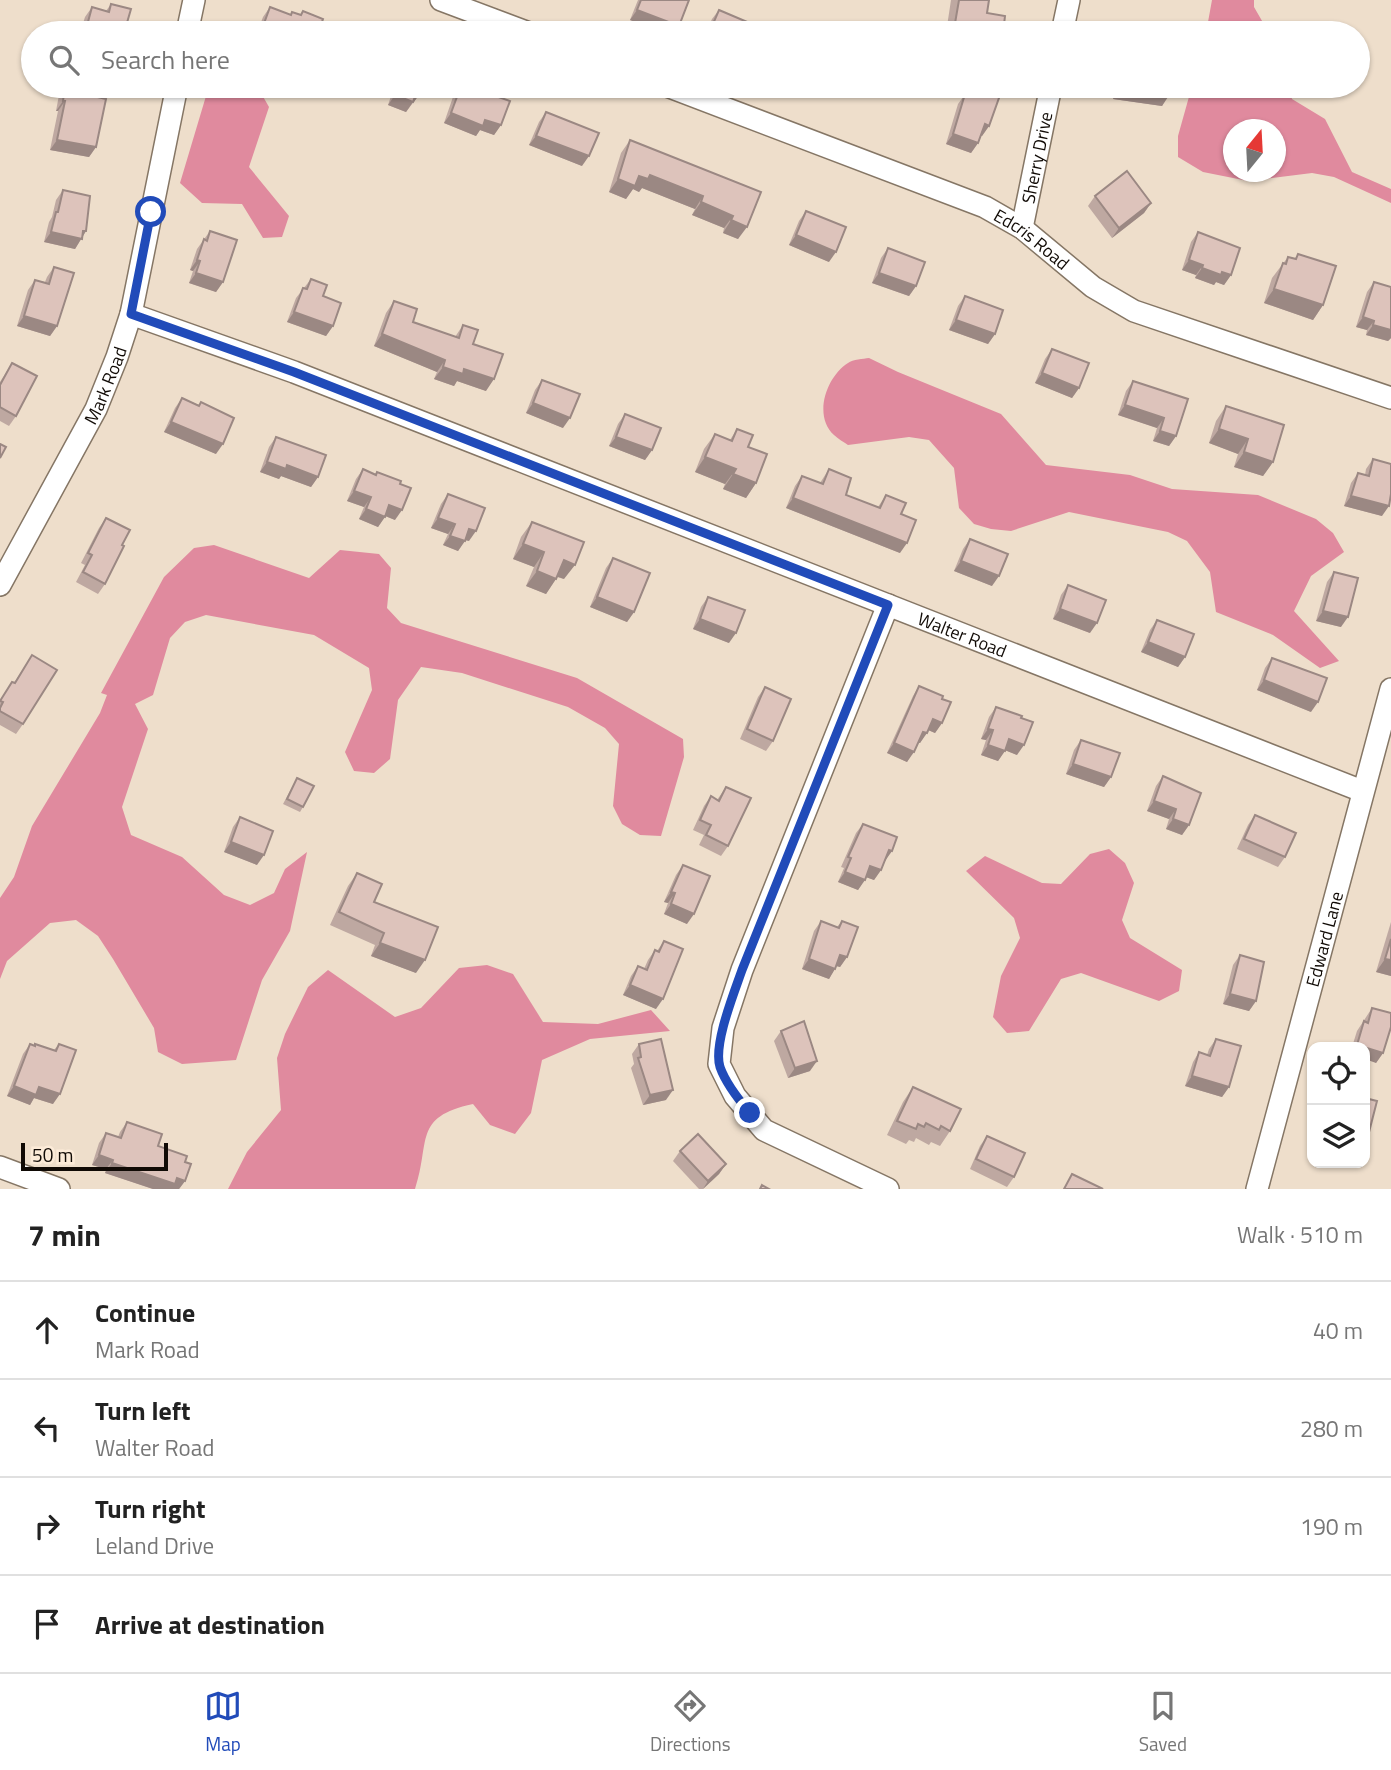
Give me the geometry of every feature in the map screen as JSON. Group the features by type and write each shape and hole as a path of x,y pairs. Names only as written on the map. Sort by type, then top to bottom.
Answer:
{"street":[{"path":"190,21 194,0"},
{"path":"441,0 497,21"},
{"path":"1065,21 1069,0"},
{"name":"Mark Road","path":"0,585 96,410 131,314 175,98"},
{"name":"Edcris Road","path":"699,98 985,207 1022,228 1093,286 1134,311 1391,398"},
{"name":"Sherry Drive","path":"1022,228 1049,98"},
{"name":"Walter Road","path":"131,314 294,372 1362,791"},
{"path":"888,605 742,970 723,1028 719,1064 735,1096 764,1130 888,1189"},
{"name":"Edward Lane","path":"1257,1189 1391,689"},
{"path":"0,1167 59,1189"}],"shaded area":[{"path":"1212,0 1254,0 1254,7 1262,21 1208,21"},
{"path":"205,98 264,98 269,107 249,167 289,216 282,237 263,238 242,204 202,203 180,183"},
{"path":"1189,98 1292,98 1325,119 1352,172 1391,189 1391,203 1334,177 1312,173 1286,176 1286,119 1223,119 1223,176 1203,172 1178,157 1178,136"},
{"path":"869,358 1001,414 1046,465 1130,475 1172,489 1258,495 1316,519 1333,533 1344,552 1311,576 1294,611 1339,661 1320,668 1273,635 1216,612 1210,572 1187,541 1168,532 1069,512 1011,531 991,529 974,524 959,508 954,468 929,440 909,437 848,445 828,427 823,408 825,397 840,369 853,361"},
{"path":"214,545 309,578 340,550 379,554 391,568 387,608 401,623 577,678 683,739 684,757 661,836 640,835 622,824 613,806 619,744 605,728 568,707 462,673 421,667 398,700 390,759 374,773 354,771 345,752 372,690 369,668 314,635 206,615 185,622 170,638 153,695 135,704 148,729 122,807 131,835 182,857 224,895 250,905 274,893 285,869 307,852 290,931 262,980 236,1060 182,1064 158,1052 154,1028 113,959 98,936 76,920 50,923 7,961 0,979 0,898 14,877 32,826 100,713 107,695 101,693 164,577 194,548"},
{"path":"1109,849 1125,863 1134,883 1122,920 1130,938 1182,970 1179,991 1159,1001 1081,973 1061,979 1029,1031 1007,1033 993,1017 1001,976 1020,938 1014,918 966,871 985,856 1042,883 1061,884 1090,854"},
{"path":"487,965 513,974 543,1022 598,1024 651,1010 670,1031 590,1039 542,1060 531,1113 515,1134 490,1125 473,1104 440,1116 427,1134 415,1189 228,1189 247,1152 281,1110 277,1058 285,1034 308,987 328,970 395,1017 421,1008 459,968"}],"building":[{"path":"641,0 689,0 681,21 666,21 637,10"},
{"path":"959,0 989,0 987,13 1005,16 1004,21 955,21"},
{"path":"111,4 131,9 128,21 88,21 92,7 109,12"},
{"path":"270,7 291,15 292,12 301,15 303,11 323,19 322,21 265,21"},
{"path":"719,10 745,21 714,21"},
{"path":"63,98 106,99 96,147 57,140"},
{"path":"457,98 501,98 510,101 501,125 485,120 483,126 451,113"},
{"path":"964,98 999,98 989,126 985,124 978,143 953,134"},
{"path":"546,112 599,133 589,156 536,136"},
{"path":"630,140 761,192 747,227 731,220 733,216 701,202 703,196 650,175 648,179 639,176 635,186 618,179"},
{"path":"1127,171 1151,203 1119,228 1095,196"},
{"path":"63,190 90,196 86,231 83,231 82,239 51,232"},
{"path":"806,211 846,227 836,252 796,235"},
{"path":"210,231 237,240 223,282 196,273 204,239 207,241"},
{"path":"1198,232 1240,248 1231,275 1222,272 1221,275 1189,260"},
{"path":"888,248 925,262 916,286 879,273"},
{"path":"1298,254 1336,266 1323,305 1274,289 1283,263 1286,264 1288,257 1296,259"},
{"path":"54,267 74,273 57,326 24,316 35,280 49,284"},
{"path":"311,279 327,285 323,296 341,303 333,326 294,312 303,288 307,289"},
{"path":"1374,282 1391,287 1391,330 1373,325 1374,321 1363,317"},
{"path":"965,296 1003,310 995,334 956,320"},
{"path":"394,301 417,309 413,322 459,338 463,325 478,330 473,344 503,354 494,379 464,369 463,374 443,367 445,360 382,334"},
{"path":"1052,349 1089,363 1079,388 1042,373"},
{"path":"12,363 37,376 16,416 0,407 0,385"},
{"path":"542,380 580,394 570,418 533,403"},
{"path":"1133,381 1188,399 1176,436 1160,431 1164,418 1125,405"},
{"path":"182,398 199,406 201,402 234,418 223,444 171,422"},
{"path":"1226,406 1284,425 1273,462 1244,452 1248,439 1219,429"},
{"path":"625,414 661,428 652,450 616,437"},
{"path":"737,429 753,435 748,447 767,454 756,483 733,474 736,469 705,457 715,434 732,441"},
{"path":"276,437 326,455 318,477 287,465 286,469 267,462"},
{"path":"0,444 6,447 0,458"},
{"path":"1373,459 1391,464 1389,506 1351,496 1358,473 1369,476"},
{"path":"363,469 401,481 400,484 411,488 402,510 389,505 385,517 366,509 371,497 354,491"},
{"path":"829,469 851,478 846,495 880,508 886,495 906,503 901,514 916,520 907,543 793,498 802,476 823,484"},
{"path":"448,494 485,508 476,531 469,529 465,541 450,536 455,524 438,518"},
{"path":"106,518 130,530 105,584 83,572 92,555 88,553"},
{"path":"532,522 584,542 575,565 564,560 556,579 537,571 544,552 523,544"},
{"path":"970,539 1008,554 999,576 961,561"},
{"path":"613,558 650,573 634,612 597,597"},
{"path":"1334,572 1358,578 1348,617 1323,611"},
{"path":"1068,585 1106,600 1097,623 1060,609"},
{"path":"708,597 745,610 736,633 700,619"},
{"path":"1157,620 1194,634 1185,657 1148,642"},
{"path":"32,655 57,670 23,724 0,711 3,702 0,701"},
{"path":"1272,658 1327,678 1318,702 1264,680"},
{"path":"919,686 951,702 942,723 933,719 927,733 923,732 914,752 894,743"},
{"path":"765,687 791,699 773,741 747,729"},
{"path":"996,707 1033,722 1024,745 1009,739 1005,751 988,745 993,730 988,729"},
{"path":"1081,740 1120,753 1111,777 1073,764"},
{"path":"1163,776 1201,793 1189,825 1173,819 1176,809 1154,801"},
{"path":"297,778 314,786 303,807 287,799"},
{"path":"726,787 751,798 728,846 706,835 711,825 700,820 711,796 719,801"},
{"path":"1255,815 1296,833 1285,857 1244,839"},
{"path":"240,817 273,831 264,855 231,842"},
{"path":"863,824 897,837 881,870 870,866 865,880 845,872 851,858 848,857"},
{"path":"683,865 710,876 694,914 671,904 675,893 671,892"},
{"path":"357,873 382,884 374,902 438,927 425,960 380,943 384,933 339,912"},
{"path":"821,921 839,928 842,921 858,927 847,957 840,955 835,969 809,959"},
{"path":"1391,939 1391,960 1385,959"},
{"path":"664,941 683,949 663,999 630,985 638,966 647,970 655,950 659,952"},
{"path":"1240,955 1264,962 1256,1001 1230,994"},
{"path":"1372,1008 1391,1013 1391,1027 1383,1053 1370,1049 1370,1042 1358,1042 1364,1021 1368,1023"},
{"path":"804,1021 817,1061 795,1068 781,1031"},
{"path":"661,1039 673,1090 650,1095 638,1058 641,1057 639,1044"},
{"path":"1216,1039 1241,1046 1229,1087 1192,1076 1199,1052 1210,1056"},
{"path":"30,1044 56,1051 59,1044 76,1050 60,1094 39,1087 36,1095 14,1086"},
{"path":"913,1087 961,1109 950,1131 941,1126 939,1130 926,1123 924,1127 918,1124 916,1129 897,1121"},
{"path":"1370,1099 1377,1101 1370,1128"},
{"path":"127,1122 162,1134 158,1146 187,1156 185,1162 191,1164 185,1181 177,1178 175,1184 112,1163 113,1160 99,1155 106,1133 121,1138"},
{"path":"698,1134 726,1164 708,1181 680,1151"},
{"path":"987,1136 1025,1153 1014,1177 976,1159"},
{"path":"1072,1174 1103,1189 1064,1189"}],"route":[{"path":"151,212 131,314 294,372 888,605 742,970 723,1028 719,1064 735,1096 750,1113"}]}
